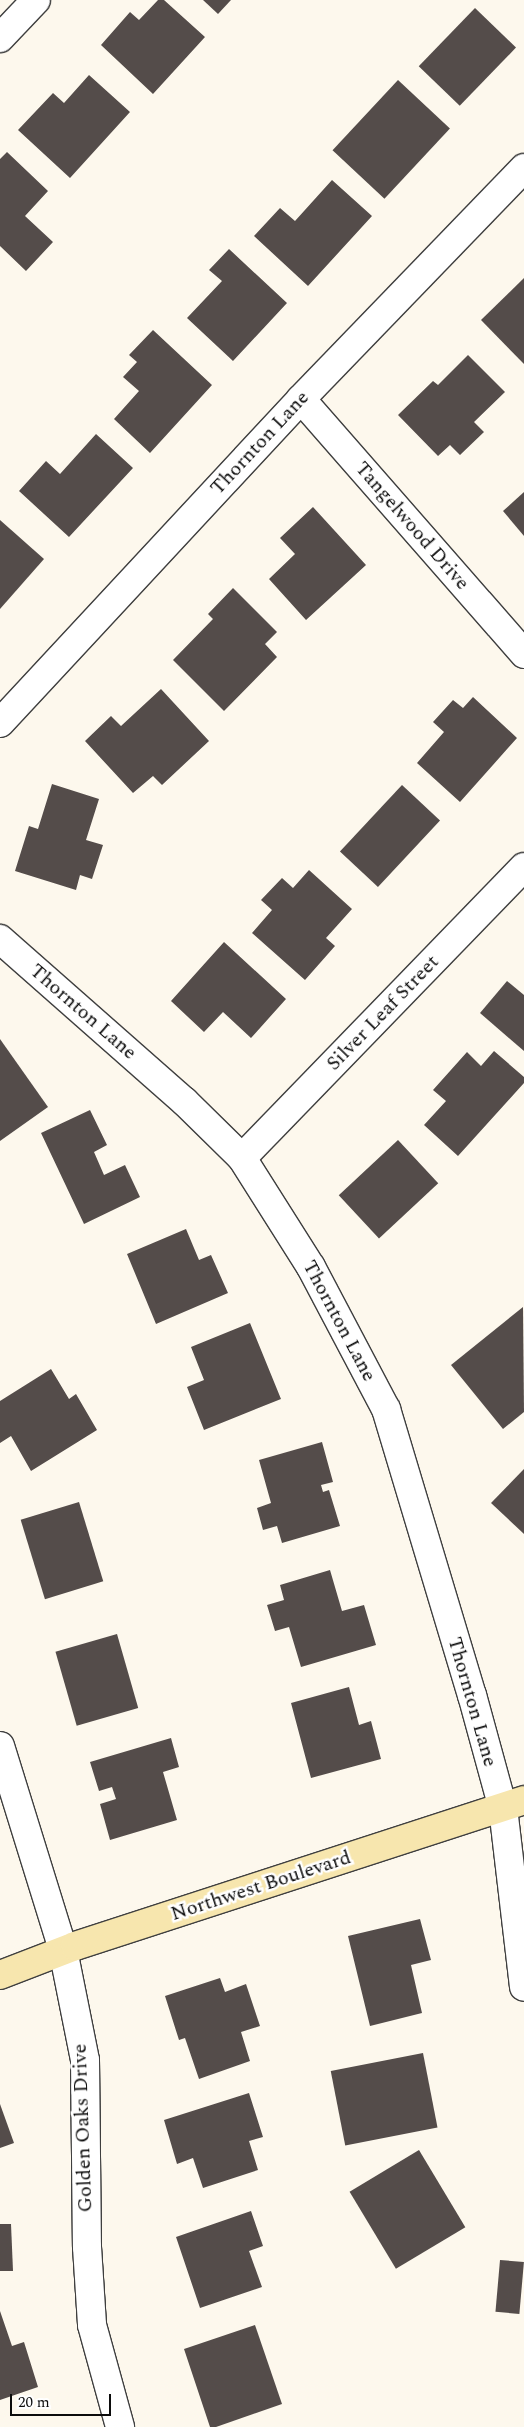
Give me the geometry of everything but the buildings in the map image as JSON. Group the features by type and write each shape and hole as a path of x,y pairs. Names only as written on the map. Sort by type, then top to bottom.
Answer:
{"street":[{"path":"0,38 36,0"},
{"name":"Thornton Lane","path":"0,723 300,399 524,168"},
{"name":"Tangelwood Drive","path":"300,399 524,654"},
{"name":"Silver Leaf Street","path":"242,1158 524,867"},
{"name":"Thornton Lane","path":"0,939 184,1101 242,1158 311,1267 386,1409 472,1695 514,1804 524,1988"},
{"name":"Golden Oaks Drive","path":"0,1746 63,1950 85,2060 87,2247 92,2325 120,2427"},
{"name":"Northwest Boulevard","path":"0,1975 63,1950 514,1804"}]}
